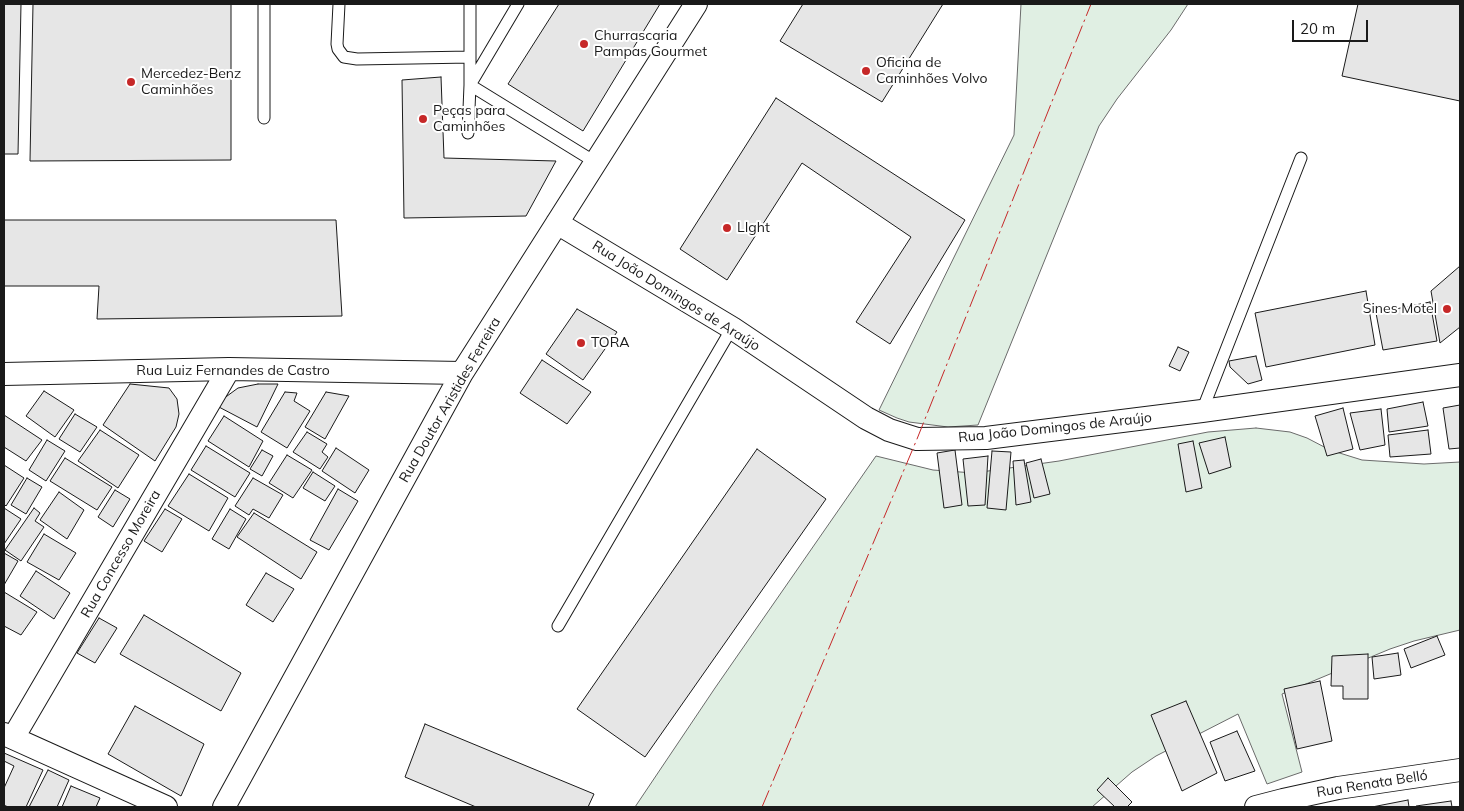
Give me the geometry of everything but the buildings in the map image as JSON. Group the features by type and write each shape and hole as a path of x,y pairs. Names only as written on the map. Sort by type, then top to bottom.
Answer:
{"street":[{"name":"Rua Doutor Aristides Ferreira","path":"224,807 462,373 696,4"},
{"name":"Rua João Domingos de Araújo","path":"557,223 732,328 866,418 888,430 917,439 986,438 1202,411 1460,374"},
{"name":"Rua Luiz Fernandes de Castro","path":"4,374 229,369 462,373"},
{"name":"Rua Concesso Moreira","path":"9,736 229,369"},
{"path":"9,736 166,807"},
{"name":"Rua Renata Belló","path":"1256,807 1338,788 1460,770"}],"lane":[{"path":"264,4 264,118"},
{"path":"338,4 337,44 344,57 358,59 470,57"},
{"path":"468,133 470,4"},
{"path":"470,86 518,4"},
{"path":"470,86 595,162"},
{"path":"1202,411 1301,158"},
{"path":"558,626 732,328"}],"green space":[{"path":"1021,4 1188,4 1171,30 1117,99 1099,126 978,425 948,427 909,422 879,410 1014,135"},
{"path":"1256,428 1290,432 1307,438 1330,450 1362,460 1424,464 1460,462 1460,630 1390,649 1282,694 1302,772 1267,784 1238,714 1156,756 1132,772 1092,807 635,807 876,456 933,470 974,473 1059,461 1208,432"}],"power":[{"path":"762,807 917,439 1091,4"}],"place":[{"name":"Churrascaria Pampas Gourmet","path":"584,44"},
{"name":"Oficina de Caminhões Volvo","path":"866,71"},
{"name":"Mercedez-Benz Caminhões","path":"131,82"},
{"name":"Peças para Caminhões","path":"423,119"},
{"name":"LIght","path":"727,228"},
{"name":"Sines Motel","path":"1447,309"},
{"name":"TORA","path":"581,343"}]}
